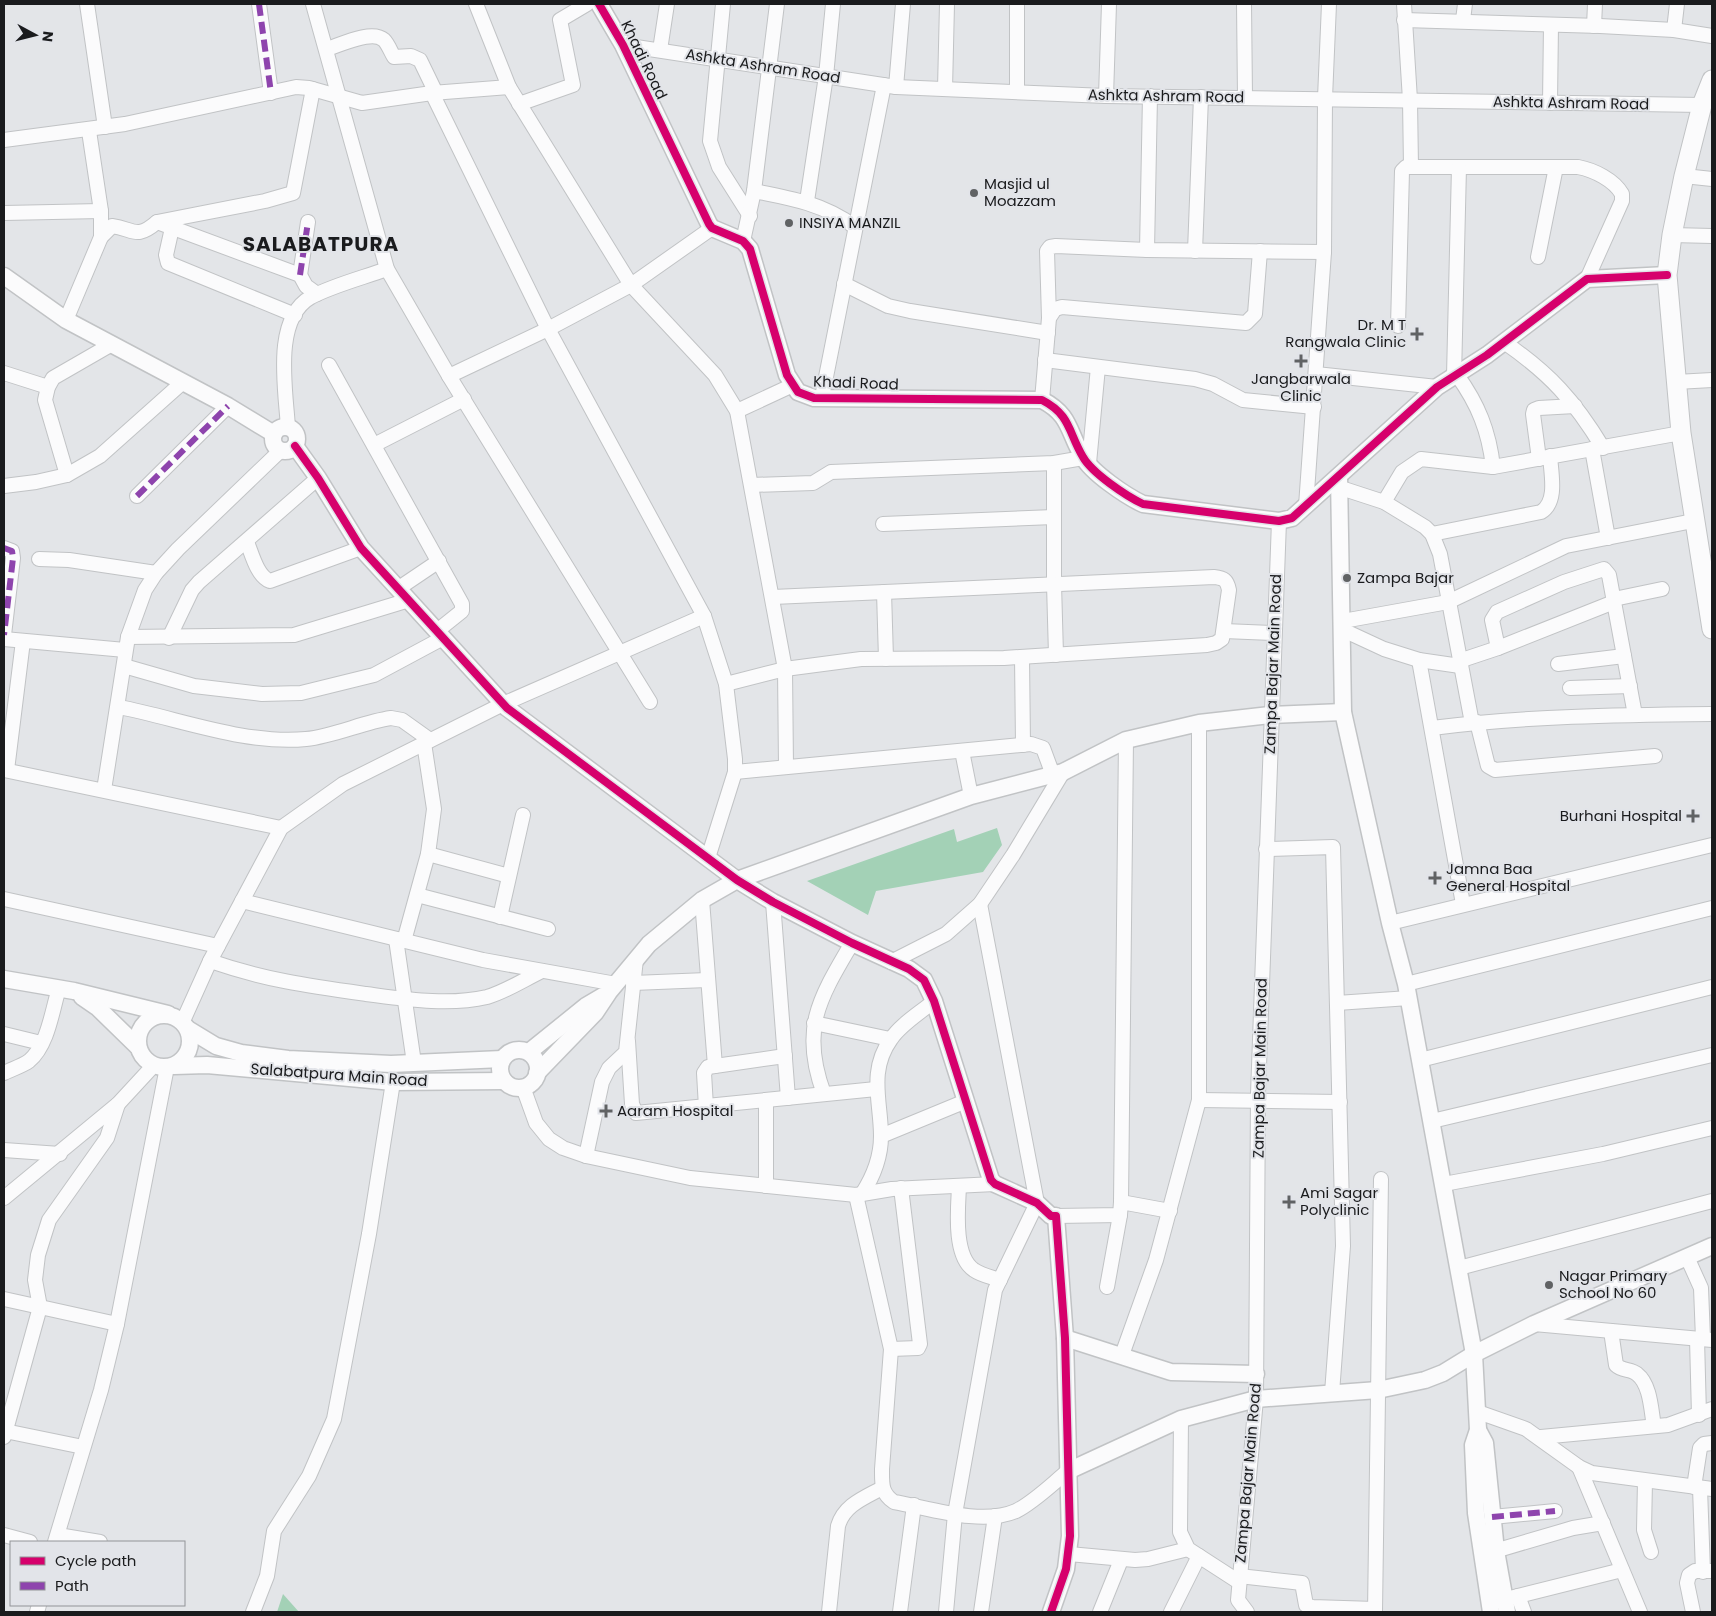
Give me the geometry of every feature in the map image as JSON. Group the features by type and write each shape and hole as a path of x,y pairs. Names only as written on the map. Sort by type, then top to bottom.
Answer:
{"main road":[{"path":"1712,80 1707,105 1684,176 1672,235 1667,275 1681,433 1693,521 1712,629"}],"street":[{"path":"87,4 105,127"},
{"path":"259,4 271,93"},
{"path":"313,4 387,269 449,376 650,702"},
{"path":"476,4 509,87 631,285 715,375 737,411 785,669 786,767"},
{"path":"519,104 573,85 560,20 587,4"},
{"name":"Khadi Road","path":"599,4 609,11 622,45 700,210 712,228"},
{"path":"660,50 667,4"},
{"path":"723,4 710,131 712,147 719,167 750,216"},
{"path":"449,376 548,329 631,285 712,228 743,241 754,191 777,4"},
{"path":"807,201 826,76 833,4"},
{"path":"822,398 856,227 890,86 903,4"},
{"path":"945,89 947,4"},
{"path":"1017,4 1017,91"},
{"path":"1106,96 1109,4"},
{"path":"1244,4 1245,97"},
{"path":"1306,506 1324,252 1325,98 1329,4"},
{"path":"1404,4 1410,100 1411,167"},
{"path":"1463,20 1465,4"},
{"path":"1594,26 1595,4"},
{"path":"1674,30 1677,4"},
{"path":"1404,20 1463,20 1674,30 1712,36"},
{"path":"1550,103 1551,25"},
{"path":"327,50 361,37 378,38 384,40 394,57 412,56 420,60 434,93 548,329 704,616 726,684 735,759 735,772 708,858"},
{"name":"Ashkta Ashram Road","path":"622,45 890,86 1106,96 1707,105"},
{"path":"4,140 89,130 296,88 313,89 362,103 434,93 509,87"},
{"path":"66,320 101,237 112,226 136,233 148,230 157,222 265,201 294,193 313,89"},
{"path":"1146,250 1150,96"},
{"path":"1195,251 1201,97"},
{"path":"89,130 101,211 101,237"},
{"path":"1324,252 1050,247 1047,252 1049,318 1042,400 1057,408 1070,428 1086,461 1124,495 1143,504 1279,521 1292,518 1340,482 1437,387 1504,342 1587,278 1622,201 1622,194 1613,183 1587,169 1556,167 1411,167 1402,171 1398,326"},
{"path":"1459,167 1456,375 1472,395 1483,418 1490,442 1493,467"},
{"path":"1538,257 1556,167"},
{"path":"1684,176 1712,179"},
{"path":"754,191 807,201 841,217 856,227"},
{"path":"4,213 101,211"},
{"path":"157,222 300,275"},
{"path":"308,222 300,275 306,286 317,294"},
{"path":"172,228 166,255 168,263 295,314"},
{"path":"1672,235 1712,236"},
{"name":"Khadi Road","path":"743,241 750,249 787,375 793,385 805,395 822,398 1042,400"},
{"path":"1049,318 1055,309 1062,307 1246,323 1255,314 1260,251"},
{"path":"387,269 317,294 309,298 295,314 284,342 281,431 274,446 288,449 318,478 361,548 503,704 737,880 773,902 852,944 909,969 924,980 934,1001 991,1180 995,1184 1037,1203 1051,1216 1121,1209 1170,1211"},
{"path":"1587,278 1667,275"},
{"path":"4,276 66,320 228,406 281,431 296,435 288,449 156,573 145,590 126,643 118,707 104,790"},
{"path":"844,284 888,306 1048,333"},
{"path":"1504,342 1537,365 1575,406 1598,448 1608,538"},
{"path":"66,475 45,400 48,387 53,378 112,344"},
{"path":"1045,360 1195,379 1213,384 1243,400 1314,407"},
{"path":"124,666 194,686 262,694 301,693 374,675 440,634 463,608 439,561 329,365"},
{"path":"1086,461 1098,367"},
{"path":"4,373 48,387"},
{"path":"1316,374 1437,387"},
{"path":"1676,382 1712,380"},
{"path":"4,486 36,482 66,475 100,456 184,382"},
{"path":"737,411 793,385"},
{"path":"374,445 464,399"},
{"path":"137,496 228,406"},
{"path":"1432,534 1541,512 1546,509 1552,494 1545,458 1533,414 1534,410 1539,408 1575,406"},
{"path":"1384,502 1402,472 1421,459 1493,467 1681,433"},
{"path":"752,485 813,483 831,472 1086,461"},
{"path":"1054,463 1056,654"},
{"path":"170,638 192,590 199,582 318,478"},
{"path":"1340,482 1384,502 1432,534 1440,554 1460,664 1474,722 1488,766 1495,770 1655,756"},
{"path":"1340,482 1343,712 1407,991 1459,1268 1474,1354 1478,1412 1478,1430 1474,1445 1476,1513 1489,1553 1502,1604"},
{"path":"882,524 1054,517"},
{"name":"Zampa Bajar Main Road","path":"1247,1612 1235,1606 1256,1399 1258,1102 1270,715 1279,521"},
{"path":"1343,625 1448,602 1555,550 1693,521"},
{"path":"247,542 260,573 264,579 270,581 361,548"},
{"path":"4,548 12,551 13,558 4,637 23,641 126,643 170,638 294,635 404,594 439,561"},
{"path":"39,559 69,560 156,573"},
{"path":"1498,648 1492,620 1493,615 1564,582 1604,569 1609,575 1635,715"},
{"path":"726,684 785,669 836,661 1022,657 1216,644 1222,639 1230,590 1228,582 1223,578 1214,577 773,597"},
{"path":"1343,625 1384,649 1419,660 1460,664 1614,600 1662,589"},
{"path":"884,592 886,659"},
{"path":"4,1198 165,1066 188,1054 191,1045 186,1025 210,961 281,828 343,784 427,741 620,651 704,616"},
{"path":"1224,631 1274,633"},
{"path":"23,641 6,770 281,828"},
{"path":"1558,664 1624,656"},
{"path":"1022,657 1023,745"},
{"path":"1419,660 1463,904"},
{"path":"1570,688 1630,686"},
{"path":"118,707 205,728 280,740 307,739 391,718 402,720 427,741 434,809 428,854 417,895 400,940 404,999 414,1063"},
{"path":"537,1073 536,1061 529,1052 512,1051 502,1058 500,1070 504,1081 513,1087 523,1087 532,1082 537,1073 619,986 636,959 671,925 702,900 737,880 971,796 1058,773 1126,740 1199,723 1270,715 1343,712"},
{"path":"1432,728 1474,722 1635,715 1712,714"},
{"path":"1122,1356 1156,1260 1199,1100 1199,723"},
{"path":"1107,1287 1121,1209 1126,740"},
{"path":"735,772 1031,744 1043,748 1058,773"},
{"path":"962,751 971,796"},
{"path":"891,962 946,934 980,904 1013,855 1058,773"},
{"path":"500,916 523,815"},
{"path":"1390,922 1712,845"},
{"path":"1266,849 1333,847 1343,1246 1332,1393"},
{"path":"428,854 509,876"},
{"path":"417,895 548,929"},
{"path":"4,900 218,946"},
{"path":"702,900 715,1066"},
{"path":"242,901 400,940 619,986 707,980"},
{"path":"773,902 788,1098"},
{"path":"946,1612 955,1514 993,1300 1000,1280 1037,1203 980,904"},
{"path":"1337,1003 1407,991 1712,908"},
{"path":"824,1094 815,1070 812,1044 814,1023 825,989 852,944"},
{"path":"210,961 285,983 404,999 462,1001 489,996 542,971"},
{"path":"4,979 66,990 168,1014 186,1025"},
{"path":"619,986 628,1041 632,1104 636,1114 876,1089"},
{"path":"529,1052 586,1006 619,986"},
{"path":"1420,1060 1712,987"},
{"path":"66,990 98,1008 138,1047 142,1055 165,1066"},
{"path":"4,1073 28,1062 36,1053 66,990"},
{"path":"859,1194 870,1181 876,1164 881,1136 876,1089 882,1056 890,1039 934,1001"},
{"path":"138,1047 138,1038 145,1022 152,1017 168,1014"},
{"path":"814,1023 890,1039"},
{"name":"Salabatpura Main Road","path":"186,1025 216,1046 241,1053 288,1059 414,1063 502,1058"},
{"path":"4,1034 41,1043"},
{"path":"586,1156 602,1082 609,1068 626,1052 628,1041"},
{"path":"1432,1121 1712,1055"},
{"path":"706,1107 705,1070 715,1066 785,1056"},
{"name":"Salabatpura Main Road","path":"165,1066 207,1065 393,1082 504,1081"},
{"path":"89,1541 56,1538 101,1390 117,1324 165,1066"},
{"path":"253,1612 267,1576 274,1532 309,1476 334,1420 369,1234 393,1082"},
{"path":"523,1087 536,1123 549,1139 564,1148 586,1156 690,1178 859,1194 901,1188 995,1184"},
{"path":"766,1100 766,1186"},
{"path":"1199,1100 1340,1102"},
{"path":"881,1136 966,1101"},
{"path":"83,1447 5,1434 40,1307 35,1280 38,1255 49,1220 107,1138 118,1104"},
{"path":"1444,1184 1603,1154 1712,1128"},
{"path":"4,1150 60,1154"},
{"path":"1181,1419 1180,1532 1193,1553 1239,1579 1302,1583 1306,1605 1312,1607 1375,1611 1381,1179"},
{"path":"959,1187 957,1222 966,1262 974,1270 1000,1280"},
{"path":"891,1349 918,1348 920,1344 901,1188"},
{"path":"859,1194 891,1349 882,1488 886,1496 894,1502 955,1514 995,1516 1016,1511 1068,1471 1181,1419 1256,1399 1378,1390 1425,1380 1444,1373 1474,1354 1534,1324 1712,1246"},
{"path":"1459,1268 1712,1201"},
{"path":"1051,1612 1069,1554 1065,1338 1056,1216"},
{"path":"1688,1256 1701,1288 1704,1339 1699,1415"},
{"path":"4,1299 117,1324"},
{"path":"1534,1324 1704,1339"},
{"path":"1611,1331 1616,1365 1619,1369 1636,1373 1642,1378 1646,1386 1654,1426"},
{"path":"1065,1338 1171,1372 1256,1374"},
{"path":"1541,1438 1668,1425 1712,1409"},
{"path":"1478,1412 1508,1421 1541,1438 1579,1467 1592,1473 1702,1488"},
{"path":"1478,1430 1485,1444 1492,1517 1489,1553"},
{"path":"1693,1612 1687,1583 1689,1575 1695,1571 1708,1571 1700,1448 1704,1444 1712,1443"},
{"path":"1579,1467 1640,1612"},
{"path":"1645,1481 1644,1530 1652,1552"},
{"path":"829,1612 840,1518 846,1509 882,1488"},
{"path":"900,1612 914,1505"},
{"path":"1492,1517 1555,1511"},
{"path":"984,1610 995,1516"},
{"path":"1489,1553 1573,1528 1603,1524"},
{"path":"4,1537 25,1541"},
{"path":"1069,1554 1121,1560 1148,1559 1193,1553"},
{"path":"1171,1612 1193,1553"},
{"path":"1100,1612 1121,1560"},
{"path":"1502,1604 1622,1570"},
{"path":"1502,1604 1524,1612"}],"green space":[{"path":"997,828 1002,845 983,872 876,891 868,915 807,881 954,829 957,842"},
{"path":"283,1594 299,1612 277,1612"}],"marked path":[{"path":"259,4 271,93"},
{"path":"300,275 308,222"},
{"path":"137,496 228,406"},
{"path":"4,548 12,551 13,558 4,635"},
{"path":"1492,1517 1555,1511"}],"cycle path":[{"path":"599,4 623,45 709,224 712,228 743,241 750,249 787,375 798,392 814,398 1042,400 1064,418 1087,463 1101,477 1143,504 1279,521 1292,518 1437,387 1487,355 1587,279 1667,275"},
{"path":"295,446 318,478 361,548 507,708 737,880 773,902 852,943 909,969 924,980 934,1001 991,1180 995,1184 1037,1203 1051,1216 1056,1216 1065,1338 1070,1536 1066,1569 1051,1612"}],"place":[{"name":"Masjid ul Moazzam","path":"974,193"},
{"name":"INSIYA MANZIL","path":"789,223"},
{"name":"Dr. M T Rangwala Clinic","path":"1417,334"},
{"name":"Jangbarwala Clinic","path":"1301,361"},
{"name":"Zampa Bajar","path":"1347,578"},
{"name":"Burhani Hospital","path":"1693,816"},
{"name":"Jamna Baa General Hospital","path":"1435,878"},
{"name":"Aaram Hospital","path":"606,1111"},
{"name":"Ami Sagar Polyclinic","path":"1289,1202"},
{"name":"Nagar Primary School No 60","path":"1549,1285"}],"district":[{"name":"SALABATPURA","path":"321,244"}]}
